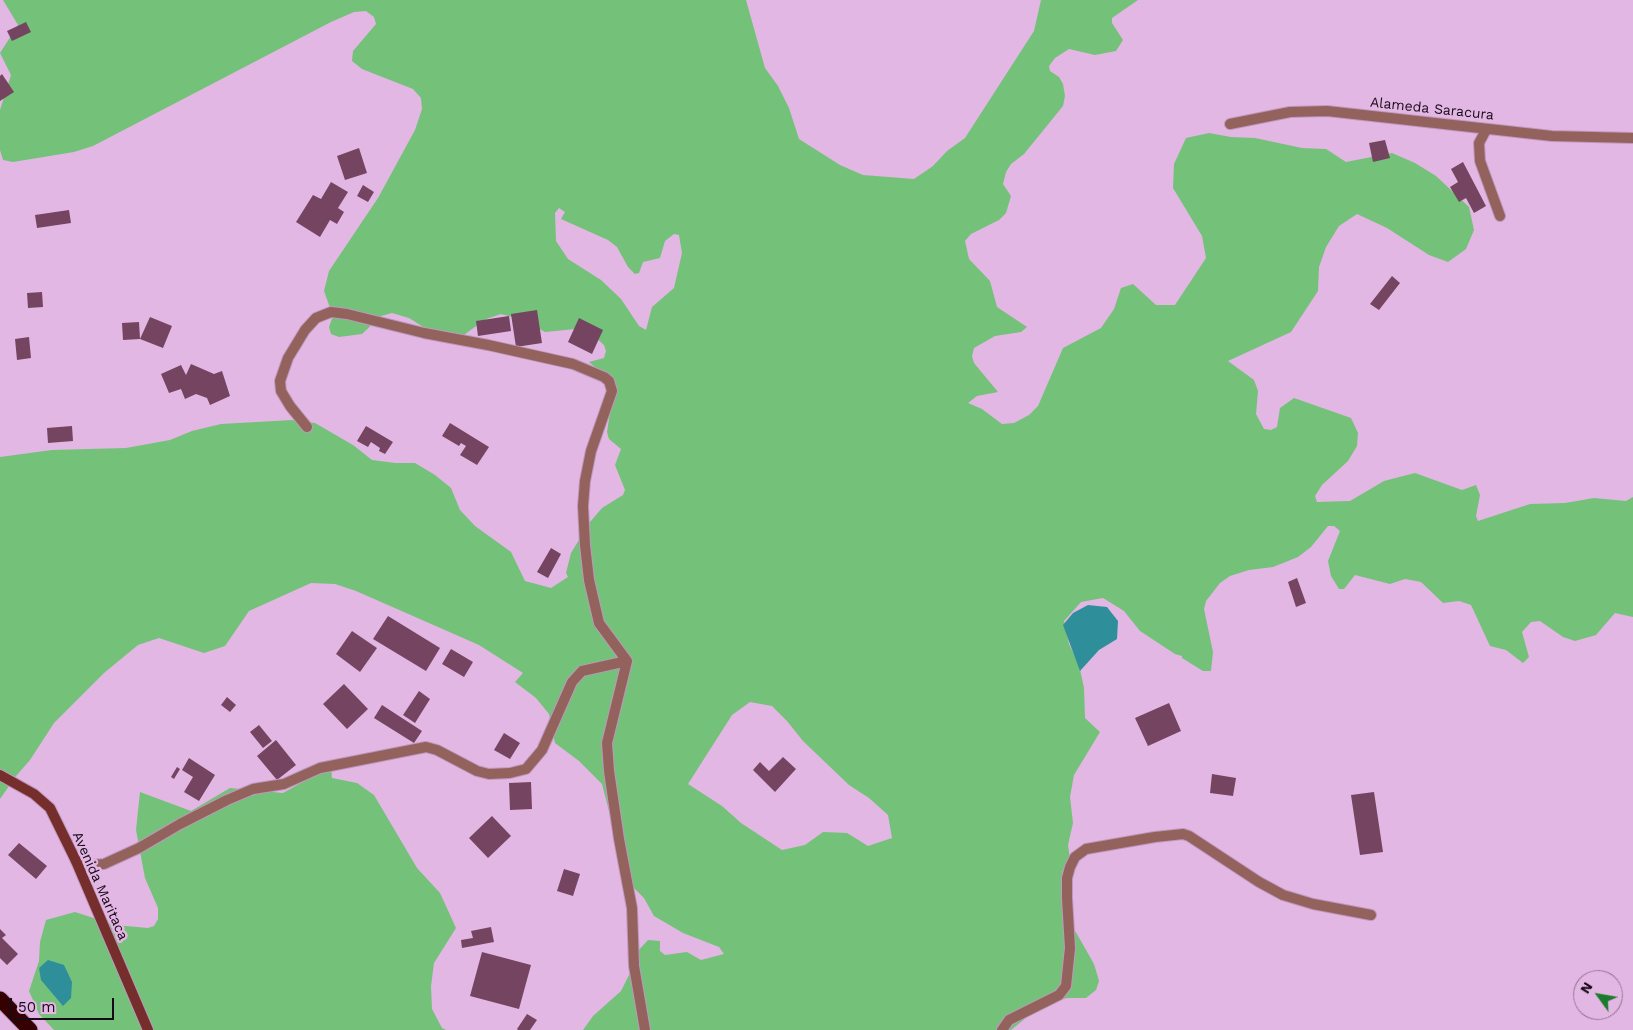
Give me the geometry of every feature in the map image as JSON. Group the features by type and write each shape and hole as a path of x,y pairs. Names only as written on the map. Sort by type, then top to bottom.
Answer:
{"highway":[{"path":"0,999 30,1030"}],"street":[{"name":"Alameda Saracura","path":"1230,124 1290,112 1327,110 1486,130 1552,136 1633,138"},
{"path":"1486,130 1479,143 1480,161 1500,216"},
{"path":"307,427 281,391 280,380 288,358 305,330 316,318 331,312 573,364 604,377 609,381 612,391 591,451 585,481 583,506 585,545 588,580 599,623 627,661"},
{"path":"76,861 92,865 104,864 139,848 227,800 253,789 284,784 320,768 426,747 437,750 477,771 489,774 510,773 526,769 542,750 572,682 577,676 582,671 627,661"},
{"path":"627,661 607,743 619,839 632,908 634,966 645,1030"},
{"name":"Avenida Maritaca","path":"0,775 34,794 50,808 76,861 148,1030"},
{"path":"1002,1030 1009,1020 1059,995 1066,986 1070,948 1067,878 1075,857 1086,849 1183,834 1283,895 1313,904 1371,914"}],"green space":[{"path":"3,0 746,0 765,68 778,86 789,108 799,139 840,165 863,175 914,179 933,166 947,151 965,138 1034,31 1041,0 1138,0 1112,18 1112,23 1123,40 1116,51 1095,55 1069,49 1055,58 1049,66 1050,71 1059,77 1063,84 1065,96 1063,106 1024,154 1011,164 1006,172 1003,184 1011,196 1006,213 999,220 971,234 965,241 969,259 990,281 997,307 1027,327 1021,332 995,336 974,348 972,356 974,363 998,392 977,396 968,403 982,409 1002,424 1014,423 1029,415 1038,406 1063,348 1101,328 1114,309 1121,288 1133,284 1156,305 1175,305 1206,258 1202,236 1173,188 1174,164 1186,138 1209,133 1231,137 1255,138 1302,148 1326,149 1346,162 1392,153 1415,163 1436,176 1469,207 1474,230 1466,249 1448,262 1429,255 1387,228 1357,214 1339,226 1326,247 1319,267 1318,291 1291,332 1228,361 1254,380 1258,391 1256,414 1264,429 1271,430 1277,427 1280,408 1294,398 1351,418 1358,433 1357,446 1348,461 1322,485 1315,496 1317,502 1350,501 1384,481 1415,473 1462,490 1476,485 1480,495 1476,516 1478,521 1530,504 1565,503 1594,498 1626,501 1633,497 1633,617 1615,613 1596,635 1575,641 1563,637 1540,621 1531,622 1522,632 1529,657 1523,663 1506,650 1490,646 1471,605 1459,601 1443,603 1421,582 1405,579 1390,584 1355,575 1344,589 1339,589 1331,576 1328,561 1340,531 1334,526 1328,526 1311,547 1298,557 1273,567 1249,570 1230,576 1220,583 1206,601 1204,609 1213,652 1211,671 1203,671 1140,631 1124,611 1103,598 1081,602 1064,621 1069,644 1079,665 1084,688 1085,718 1100,732 1074,775 1070,797 1073,823 1068,845 1070,860 1062,872 1069,920 1094,964 1099,981 1096,990 1086,998 1067,998 1042,1005 1011,1030 583,1030 593,1016 621,991 630,973 636,953 648,940 660,941 660,951 665,955 687,952 701,960 724,954 719,947 683,933 654,916 644,898 634,888 621,858 602,784 579,761 555,743 549,714 536,698 515,682 523,673 479,645 356,591 335,584 311,583 249,611 225,646 204,653 159,638 138,645 104,673 54,723 30,760 0,799 0,457 52,450 126,448 170,440 192,431 221,424 292,420 315,423 353,445 372,460 415,463 435,475 451,488 460,510 475,526 511,552 525,581 551,588 568,577 566,573 571,553 590,522 602,508 623,495 625,490 615,465 621,449 609,439 607,432 612,399 612,382 589,362 604,358 606,351 604,345 585,328 545,332 524,320 501,314 486,319 461,337 436,335 409,318 392,313 381,316 362,334 339,337 331,334 329,327 333,316 324,291 329,271 378,198 415,130 422,109 421,98 413,89 362,69 352,61 353,51 376,24 374,17 366,11 354,12 331,22 93,146 74,152 13,162 3,160 0,150 0,110 11,75 0,53 18,25","holes":["559,208 565,212 561,219 608,240 617,247 628,267 635,274 639,273 643,262 660,258 665,241 674,234 679,235 682,253 674,288 652,307 646,330 639,326 621,299 601,280 568,259 556,241 555,213","750,702 772,706 803,741 849,785 869,798 888,815 892,838 868,846 847,833 823,832 805,845 782,850 741,823 722,806 688,784 732,715"]},
{"path":"331,766 332,778 357,783 374,795 417,868 440,893 456,928 434,963 431,986 432,1009 442,1028 446,1030 54,1030 39,1014 29,991 39,961 40,942 46,920 75,912 115,925 148,928 154,926 158,919 158,908 145,878 136,830 140,792 191,811 230,788 283,793"}],"shaded area":[{"path":"1088,605 1107,607 1118,621 1117,639 1099,650 1080,671 1063,625 1073,613"},
{"path":"48,960 64,965 72,982 71,998 63,1006 41,980 39,968"}],"building":[{"path":"26,22 31,32 12,41 7,31"},
{"path":"2,74 14,92 0,101 0,76"},
{"path":"1385,140 1390,158 1373,162 1369,143"},
{"path":"359,148 367,173 345,180 337,156"},
{"path":"1463,162 1486,206 1474,213 1466,198 1459,202 1450,187 1458,182 1451,169"},
{"path":"331,182 348,192 338,208 344,212 337,224 330,220 320,237 296,222 313,195 321,199"},
{"path":"363,185 374,192 368,202 357,196"},
{"path":"69,210 71,223 37,228 35,215"},
{"path":"1392,276 1400,283 1379,310 1370,304"},
{"path":"42,292 43,307 28,308 27,293"},
{"path":"537,310 542,343 516,347 511,314"},
{"path":"509,316 511,331 478,336 476,321"},
{"path":"150,317 172,326 163,348 140,339"},
{"path":"579,318 603,330 592,354 568,342"},
{"path":"139,322 140,339 123,340 122,323"},
{"path":"29,337 31,358 17,360 15,339"},
{"path":"191,364 214,374 222,371 230,396 210,405 207,398 196,394 185,399 181,389 169,393 161,374 181,365 186,375"},
{"path":"450,423 489,447 477,465 460,455 466,446 461,443 459,446 442,436"},
{"path":"72,426 73,441 48,443 47,428"},
{"path":"366,426 393,442 385,454 379,451 380,448 371,442 368,447 357,441"},
{"path":"551,548 561,554 548,578 537,572"},
{"path":"1297,578 1306,603 1296,607 1288,582"},
{"path":"388,616 440,648 426,671 373,639"},
{"path":"352,631 377,648 360,672 336,654"},
{"path":"451,649 473,662 464,677 442,664"},
{"path":"344,684 368,709 347,729 323,704"},
{"path":"419,691 430,699 415,723 403,715"},
{"path":"227,697 236,705 230,712 221,705"},
{"path":"1169,703 1181,731 1148,746 1135,718"},
{"path":"382,705 422,731 414,743 374,718"},
{"path":"259,725 272,741 263,748 250,732"},
{"path":"504,733 520,743 510,759 494,750"},
{"path":"276,740 296,765 277,780 257,756"},
{"path":"783,757 796,769 775,792 753,770 760,762 769,771"},
{"path":"189,758 215,775 199,801 184,792 193,777 182,770"},
{"path":"177,767 180,769 174,779 171,777"},
{"path":"1212,774 1236,778 1233,796 1210,793"},
{"path":"531,782 532,809 510,810 509,783"},
{"path":"1374,792 1383,852 1360,855 1351,795"},
{"path":"492,816 511,836 488,858 469,838"},
{"path":"19,843 47,866 36,879 8,855"},
{"path":"564,869 580,874 573,896 557,891"},
{"path":"491,927 494,942 462,948 461,940 473,938 471,931"},
{"path":"0,929 6,935 2,938 18,954 7,965 0,958"},
{"path":"482,952 531,965 519,1009 470,996"},
{"path":"527,1014 537,1020 530,1030 518,1030 517,1029"}]}
